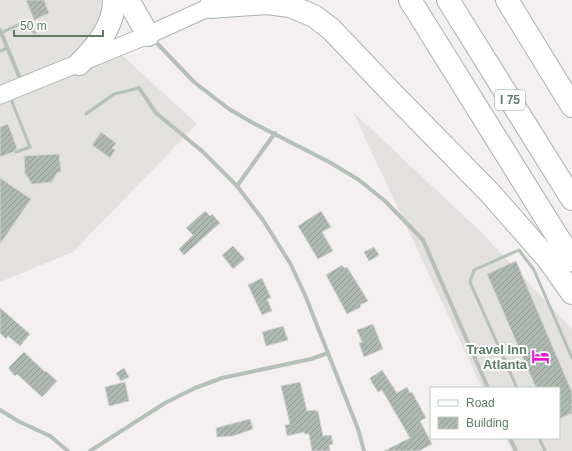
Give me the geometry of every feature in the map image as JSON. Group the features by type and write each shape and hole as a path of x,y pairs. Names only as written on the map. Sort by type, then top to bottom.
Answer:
{"highway":[{"path":"79,64 92,50 108,28 112,16 114,0"},
{"path":"128,0 148,35"},
{"path":"410,0 572,260"},
{"name":"I 75","path":"448,0 572,199"},
{"path":"507,0 572,106"},
{"path":"217,3 267,3 290,6 314,16 331,29 490,192 548,259 572,293"}],"main road":[{"path":"10,91 148,35 217,3"}],"street":[{"path":"1,32 7,48 10,91"},
{"path":"148,35 200,86 229,109 331,163 359,180 385,201 423,240 488,387"},
{"path":"139,88 156,113 202,150 237,186 264,220 290,263 305,295 358,429 364,451"},
{"path":"237,186 275,133"},
{"path":"90,451 165,403 194,388 222,378 312,359 328,353"},
{"path":"0,410 18,421 50,436 68,451"},
{"path":"510,439 516,451"}],"lane":[{"path":"1,32 22,23 35,33"},
{"path":"0,51 7,48"},
{"path":"86,114 114,94 139,88"},
{"path":"10,91 30,147 16,152"},
{"path":"517,387 470,282 474,270 519,250 534,270 572,358"},
{"path":"539,439 545,451"}],"shaded area":[{"path":"0,0 102,0 122,55 197,124 73,252 0,282"},
{"path":"353,112 480,231 572,329 572,451 512,451 506,439 560,439 560,387 482,387"}],"building":[{"path":"26,0 44,0 49,13 34,20"},
{"path":"8,124 17,148 13,152 0,157 0,127"},
{"path":"101,132 116,143 112,148 115,150 110,158 92,145"},
{"path":"59,154 61,171 57,173 52,182 32,184 25,173 24,156"},
{"path":"0,178 31,199 0,244"},
{"path":"205,211 210,216 212,214 220,223 184,255 179,249 193,235 186,228"},
{"path":"321,211 331,227 322,232 333,251 318,259 298,226"},
{"path":"233,246 245,259 233,269 222,255"},
{"path":"374,247 379,255 369,261 364,252"},
{"name":"Travel Inn Atlanta","path":"516,261 572,392 572,413 560,419 560,387 536,387 487,274"},
{"path":"342,265 344,268 347,267 368,301 360,305 361,307 347,314 326,275"},
{"path":"262,278 271,298 267,299 272,311 262,315 248,285"},
{"path":"0,308 30,334 20,346 8,336 6,339 0,333"},
{"path":"373,324 383,349 364,357 359,343 362,342 357,330"},
{"path":"283,326 288,340 266,346 262,332"},
{"path":"24,352 57,381 42,397 17,374 15,376 9,369 9,367"},
{"path":"124,368 129,377 121,381 116,373"},
{"path":"382,370 397,393 407,387 410,393 412,392 426,418 420,421 432,444 419,451 384,451 410,438 382,390 378,392 371,381 370,378"},
{"path":"125,382 129,401 109,406 105,387"},
{"path":"300,382 307,411 318,411 323,436 331,435 333,444 329,445 330,451 312,451 309,434 305,434 304,432 287,436 285,425 290,424 281,386"},
{"path":"250,419 253,429 233,436 217,437 216,428"}],"place":[{"name":"Travel Inn Atlanta","path":"540,356"}]}
